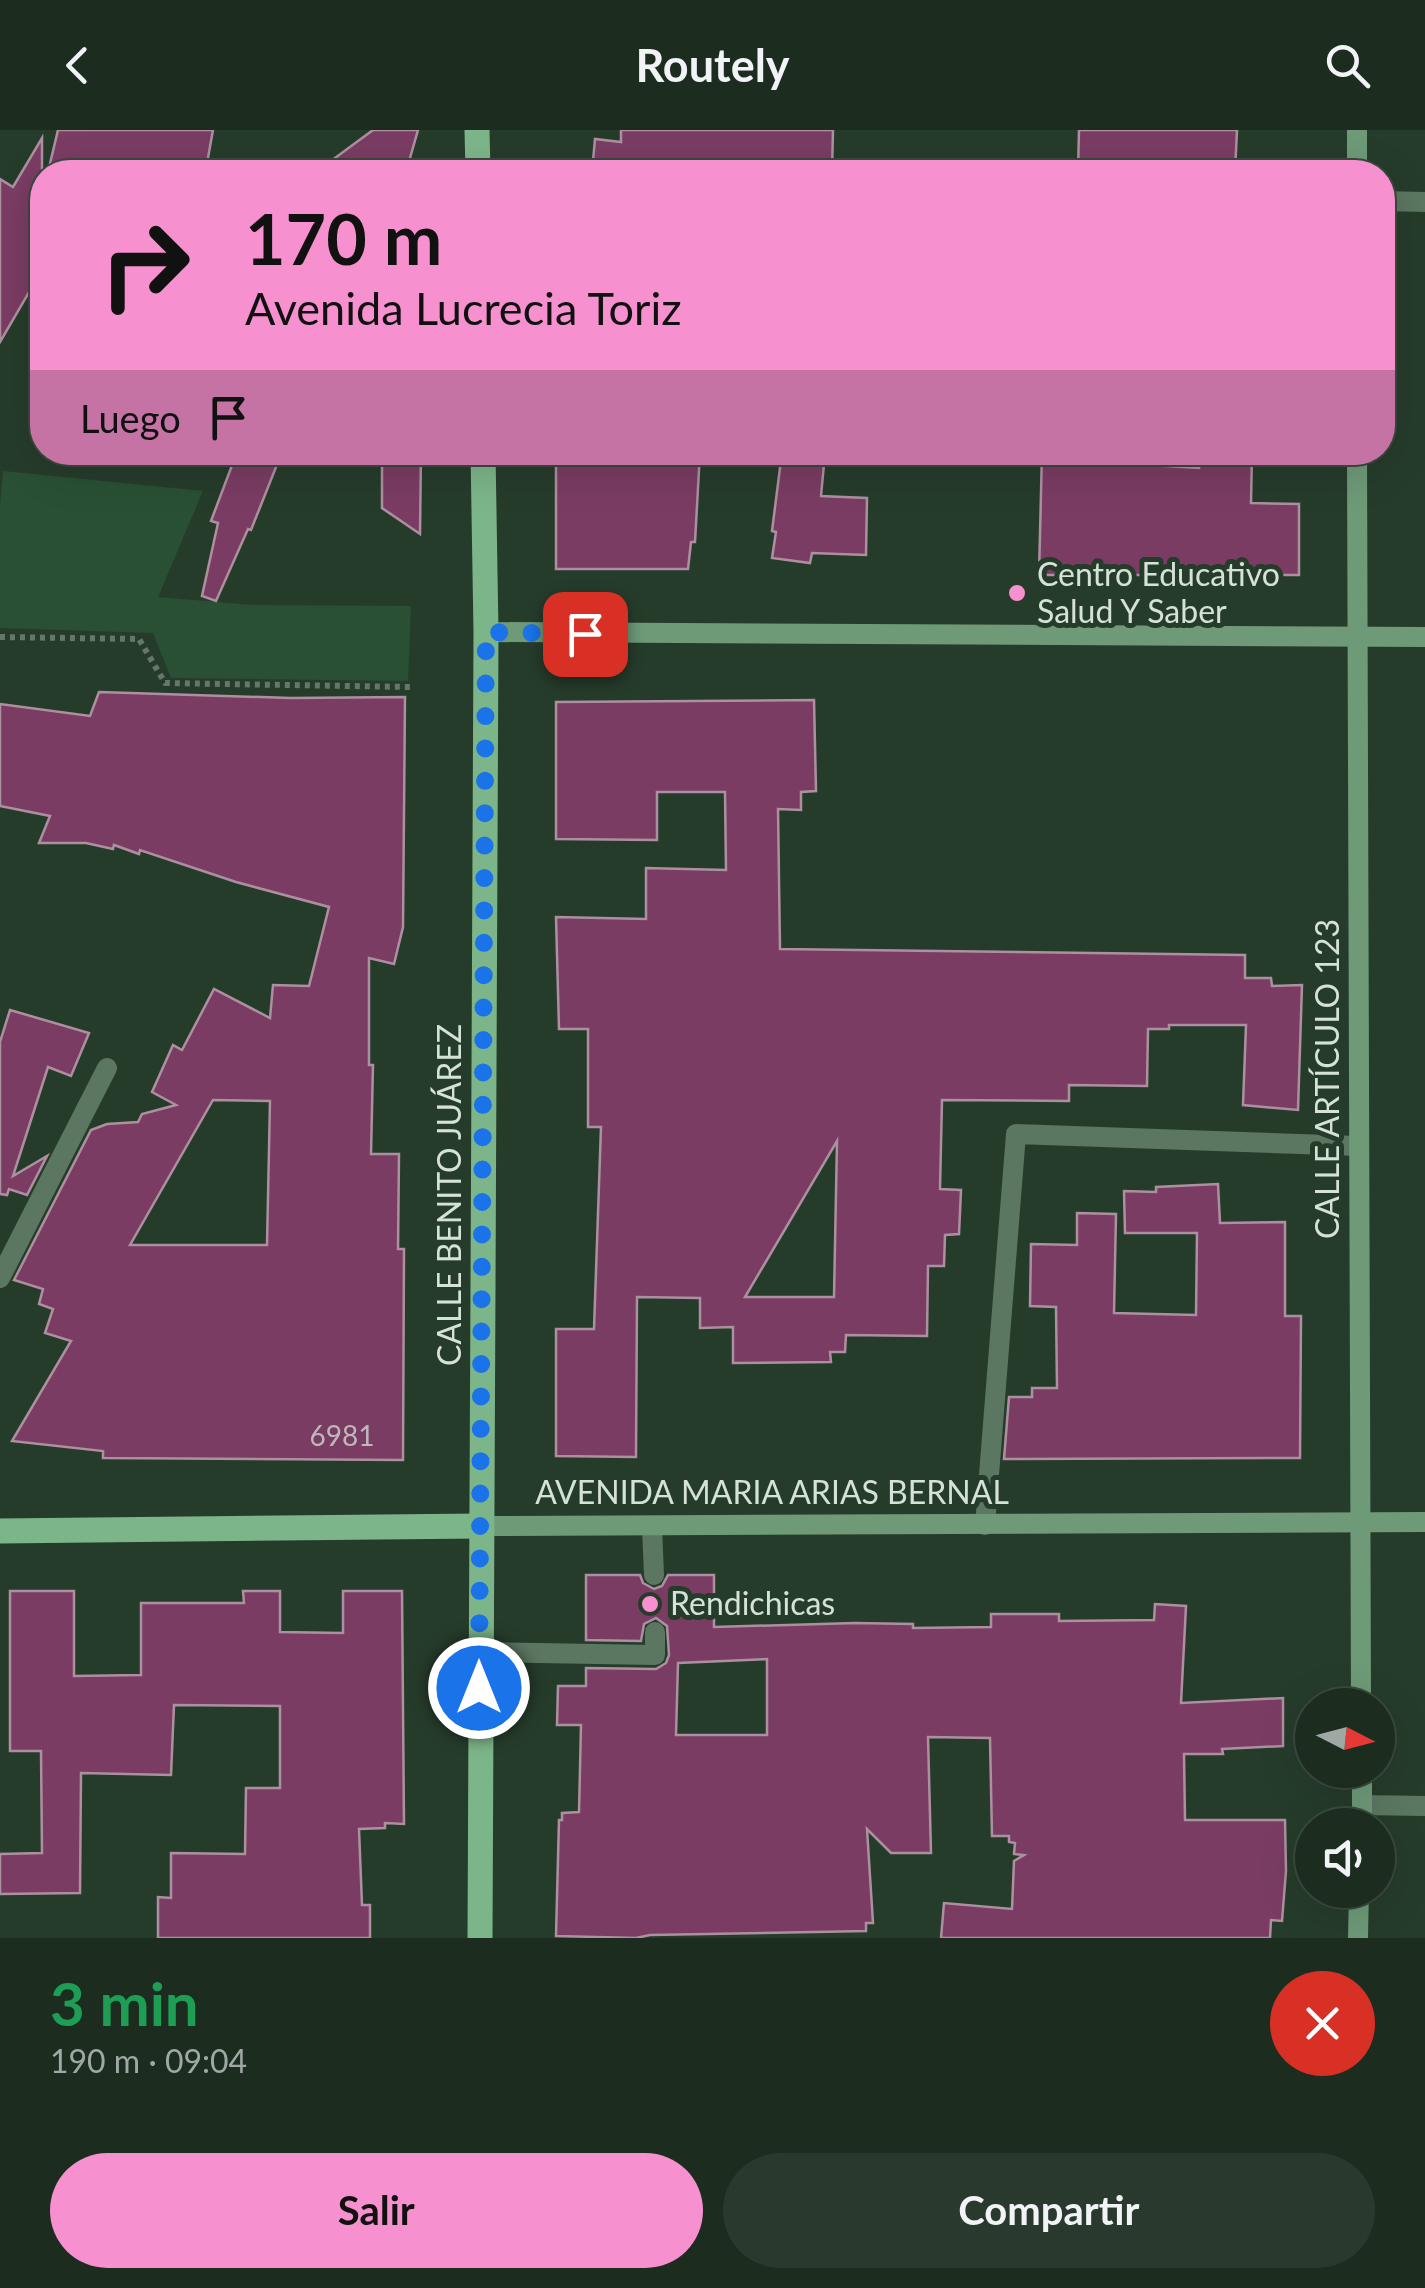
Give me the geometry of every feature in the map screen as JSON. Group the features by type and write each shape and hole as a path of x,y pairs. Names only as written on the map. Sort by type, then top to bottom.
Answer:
{"main road":[{"path":"477,130 478,160"},
{"name":"CALLE BENITO JUÁREZ","path":"480,1938 486,632 483,465"},
{"name":"AVENIDA MARIA ARIAS BERNAL","path":"0,1531 481,1526"}],"street":[{"path":"1356,130 1357,160"},
{"name":"CALLE ARTÍCULO 123","path":"1357,465 1361,1688"},
{"path":"486,632 1425,637"},
{"name":"AVENIDA MARIA ARIAS BERNAL","path":"481,1526 1425,1522"},
{"path":"1358,1938 1359,1908"}],"lane":[{"path":"1395,201 1425,202"},
{"path":"0,1278 107,1068"},
{"path":"985,1525 1016,1134 1358,1146"},
{"path":"652,1527 654,1575"},
{"path":"479,1652 655,1654 654,1632"},
{"path":"1395,1810 1425,1806"}],"path":[{"path":"0,637 139,639 165,683 410,687"}],"green space":[{"path":"3,471 203,491 158,597 252,605 411,606 408,681 171,678 153,633 0,628"}],"building":[{"path":"58,130 213,130 208,160 51,160"},
{"path":"373,130 418,130 409,160 332,160"},
{"path":"621,130 833,130 832,160 593,160 595,139 621,142"},
{"path":"1079,130 1237,130 1236,160 1078,160"},
{"path":"42,138 42,160 30,160 30,291 0,342 0,179 13,187"},
{"path":"232,465 277,465 216,601 202,596 218,523 211,521"},
{"path":"382,465 421,465 420,534 382,508"},
{"path":"556,465 699,465 695,542 691,542 688,569 556,569"},
{"path":"780,465 824,465 821,496 867,498 866,555 812,553 810,563 772,558 776,532 772,531"},
{"path":"1042,465 1199,468 1252,465 1251,503 1299,504 1299,575 1039,575"},
{"path":"99,692 405,697 403,927 394,964 369,958 371,1154 399,1154 398,1249 404,1249 403,1460 103,1458 103,1451 12,1441 71,1341 45,1333 53,1309 39,1304 43,1289 14,1280 91,1130 107,1124 138,1122 142,1114 176,1105 152,1092 173,1045 182,1050 214,989 270,1018 273,985 309,986 329,907 140,850 139,854 114,845 113,849 86,843 39,843 50,816 0,806 0,704 90,716","holes":["213,1100 270,1101 267,1245 130,1245"]},
{"path":"814,700 816,791 801,792 801,810 778,809 780,949 1245,955 1245,978 1271,978 1272,986 1302,985 1298,1110 1243,1105 1246,1025 1169,1025 1169,1029 1148,1029 1147,1086 1069,1085 1069,1101 942,1100 940,1189 961,1190 959,1234 945,1235 944,1266 928,1266 927,1336 846,1335 845,1352 830,1352 831,1362 733,1363 733,1327 700,1328 700,1298 637,1297 636,1457 556,1456 556,1329 594,1329 601,1127 588,1127 588,1029 559,1029 556,917 646,919 646,868 726,870 725,792 657,792 657,840 556,839 556,702","holes":["837,1141 834,1297 745,1297"]},
{"path":"10,1010 89,1033 71,1076 48,1067 13,1176 47,1156 27,1195 9,1189 7,1195 0,1194 0,1042"},
{"path":"1218,1184 1220,1223 1285,1222 1285,1316 1301,1316 1300,1458 1004,1459 1009,1397 1032,1397 1032,1388 1057,1388 1056,1307 1030,1306 1031,1244 1077,1245 1077,1213 1116,1214 1114,1313 1196,1315 1197,1233 1125,1233 1124,1191 1156,1192 1156,1187"},
{"path":"586,1575 640,1575 643,1583 654,1589 662,1586 668,1575 714,1575 714,1627 855,1623 913,1624 913,1628 991,1627 991,1614 1059,1614 1059,1621 1154,1620 1155,1604 1186,1606 1181,1703 1283,1698 1283,1746 1222,1749 1223,1754 1184,1754 1185,1820 1285,1820 1282,1921 1271,1920 1270,1938 941,1938 944,1903 1012,1909 1014,1861 1024,1855 1014,1854 1015,1843 1009,1842 1009,1836 992,1836 990,1738 928,1737 931,1853 891,1853 867,1829 873,1923 866,1923 866,1931 636,1938 556,1936 559,1820 562,1813 579,1812 581,1725 557,1725 558,1686 586,1686 586,1668 656,1669 666,1663 669,1655 667,1626 656,1618 644,1624 641,1641 586,1640","holes":["767,1659 767,1735 676,1735 678,1663"]},
{"path":"10,1591 74,1591 74,1676 141,1675 141,1603 244,1603 243,1591 280,1591 280,1632 343,1633 343,1591 402,1591 404,1824 385,1823 385,1828 359,1829 362,1905 370,1905 370,1938 158,1938 158,1897 171,1898 171,1853 245,1854 246,1788 280,1788 280,1706 174,1705 171,1775 81,1773 80,1893 0,1894 0,1854 42,1853 41,1751 10,1751"}],"place":[{"name":"Centro Educativo Salud Y Saber","path":"1017,593"},
{"name":"Rendichicas","path":"650,1604"}],"route":[{"path":"479,1688 486,632 585,634"}]}
